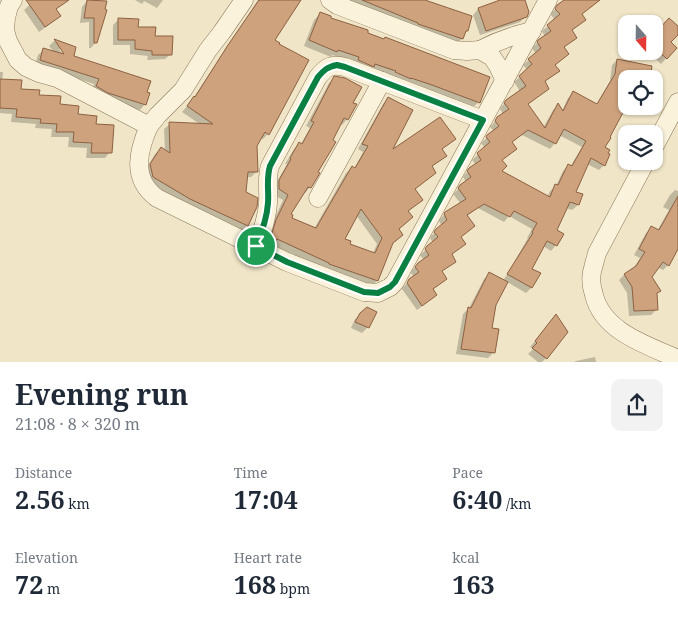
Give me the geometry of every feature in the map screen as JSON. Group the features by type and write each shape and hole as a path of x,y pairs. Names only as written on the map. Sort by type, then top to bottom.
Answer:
{"street":[{"path":"14,0 9,6 5,30 8,41 18,60 26,67 57,78 149,126"},
{"path":"244,0 208,50 183,90 149,126 140,149 139,160 141,178 144,185 157,198 287,262 364,292 378,293 384,291 395,282 548,0"},
{"path":"330,0 337,5 454,50 480,50 499,40 532,31"},
{"path":"480,50 492,57 505,80"},
{"path":"256,246 266,218 270,166 322,73 329,66 345,67 483,120"},
{"path":"318,198 382,82"},
{"path":"663,130 678,102"},
{"path":"641,170 597,253 592,269 591,286 595,302 611,324 630,337 678,360"}],"building":[{"path":"26,0 69,0 56,9 61,16 45,27"},
{"path":"87,0 107,1 105,9 107,10 97,43 94,43 94,18 84,18"},
{"path":"259,0 301,0 275,40 309,60 269,135 265,132 257,146 258,172 248,172 246,192 258,198 257,207 248,226 190,199 153,177 150,164 161,147 170,153 169,122 213,124 187,106 195,97"},
{"path":"362,0 425,0 472,16 468,31 466,31 463,39 418,24"},
{"path":"500,0 525,0 529,12 527,17 486,31 478,8"},
{"path":"564,0 600,0 582,14 586,20 572,30 577,38 564,47 569,54 555,65 560,71 545,81 549,89 528,104 545,128 558,103 563,111 573,91 597,104 615,74 617,59 652,66 651,70 618,70 618,115 622,115 605,147 610,150 608,153 610,154 605,166 591,158 576,192 583,194 579,205 570,202 557,230 564,234 557,246 547,241 532,269 541,273 532,288 507,274 533,233 537,223 514,211 510,217 484,204 467,215 475,226 461,237 466,244 452,254 456,262 442,271 447,279 433,289 437,295 422,306 407,283 409,279 419,272 415,267 418,263 429,255 425,249 438,237 434,232 447,220 445,212 466,199 458,188 471,177 467,171 469,168 481,160 477,153 490,142 486,137 487,135 499,126 495,121 497,117 509,109 504,103 506,100 526,86 519,76 532,64 528,59 541,48 537,42 538,40 551,31 547,25 560,14 555,9","holes":["564,129 586,141 572,166 568,164 558,185 555,184 550,197 502,171 507,166 502,160 517,149 512,142 528,130 556,144"]},
{"path":"320,12 331,16 331,18 368,30 368,33 384,39 385,37 490,77 480,103 411,79 396,71 375,64 374,67 358,60 359,57 338,50 337,52 309,40"},
{"path":"118,18 139,19 138,27 156,27 155,36 173,36 172,55 152,55 152,51 135,49 135,40 118,40"},
{"path":"669,18 678,26 678,35 671,42 677,48 667,59 663,55 663,25"},
{"path":"54,39 76,47 74,56 151,81 147,92 150,93 146,105 108,93 96,86 99,79 40,60 43,48 64,54"},
{"path":"334,76 345,78 362,87 353,103 357,104 348,120 344,118 333,140 336,142 318,172 320,173 311,188 308,187 291,214 293,215 292,218 316,228 352,166 355,168 368,146 362,144 388,97 413,110 393,149 440,117 456,139 442,149 447,156 432,166 436,173 415,189 423,200 408,211 413,217 399,229 403,235 393,243 378,281 329,264 277,239 275,242 270,240 276,220 288,195 279,189 279,180 299,142 302,144 314,122 311,121","holes":["361,209 382,238 375,253 350,244 351,241 345,239"]},
{"path":"0,79 22,80 21,89 40,90 39,95 61,96 60,104 79,106 78,114 97,116 96,124 114,125 112,153 91,153 92,143 73,142 74,132 56,132 57,124 40,123 41,119 16,117 17,109 0,108"},
{"path":"678,196 678,249 669,266 663,262 652,277 661,291 657,293 658,310 634,311 632,287 624,274 636,266 645,252 639,249 651,226 659,230"},
{"path":"489,272 508,282 496,305 492,328 499,329 495,353 461,349 468,307 471,308"},
{"path":"367,307 377,312 369,328 355,322 360,313"},
{"path":"556,314 568,332 547,359 532,348 537,343 535,341"}],"route":[{"path":"329,66 345,67 483,120 395,282 384,291 378,293 364,292 287,262 256,246 266,218 270,166 318,77 329,66"}]}
